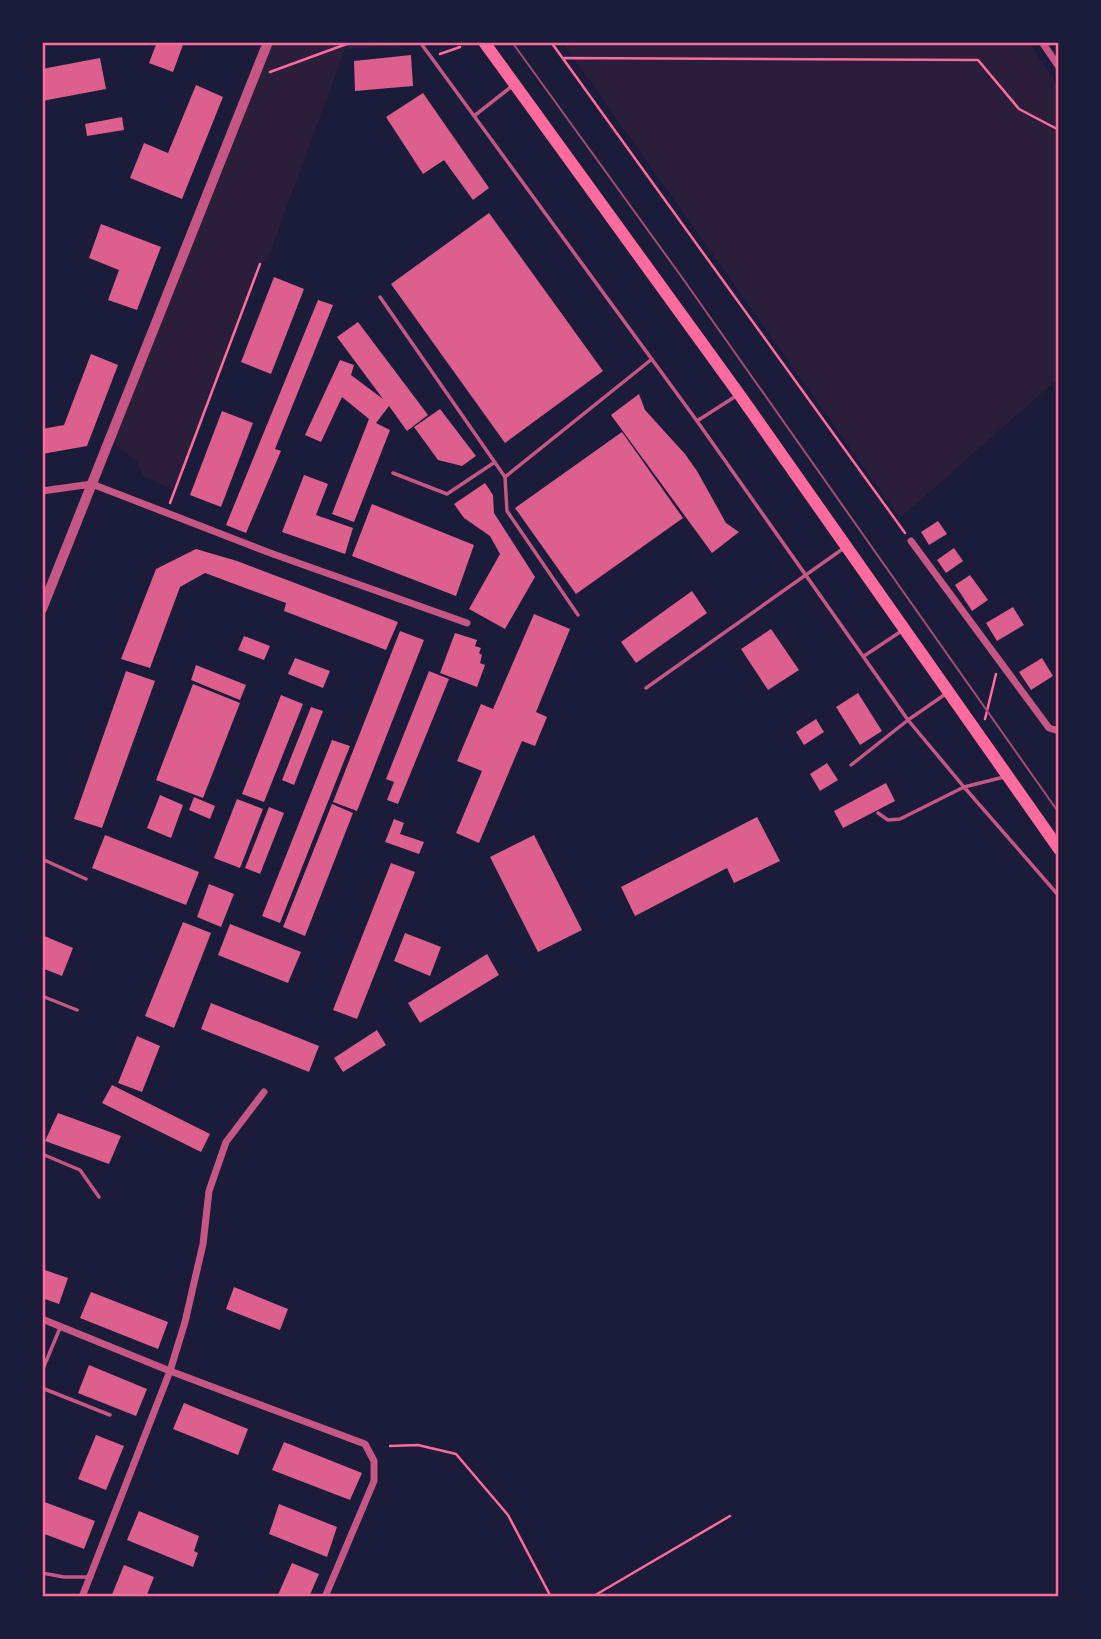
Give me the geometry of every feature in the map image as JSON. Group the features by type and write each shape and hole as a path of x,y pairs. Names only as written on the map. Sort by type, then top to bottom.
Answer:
{"main road":[{"path":"484,42 739,394 1059,849"}],"street":[{"path":"42,609 268,42"},
{"path":"1042,42 1059,67"},
{"path":"42,491 92,484 273,554 467,623"},
{"path":"911,541 1049,728 1059,731"},
{"path":"82,1597 170,1371 185,1322 203,1244 209,1191 226,1142 264,1092"},
{"path":"42,1318 170,1371 365,1444 374,1461 374,1481 325,1597"}],"lane":[{"path":"420,42 697,421 908,720 1059,896"},
{"path":"474,116 515,84"},
{"path":"380,297 505,477 507,511 578,615"},
{"path":"505,477 652,359"},
{"path":"697,421 739,394"},
{"path":"393,473 447,494 495,462"},
{"path":"646,688 845,547"},
{"path":"864,656 905,629"},
{"path":"851,765 949,692"},
{"path":"878,813 888,820 900,819 964,787 1007,776"},
{"path":"42,859 86,879"},
{"path":"42,996 76,1010"},
{"path":"42,1154 80,1170 99,1197"},
{"path":"42,1371 61,1326"},
{"path":"42,1388 110,1415"},
{"path":"42,1573 64,1577 90,1577"}],"path":[{"path":"253,78 352,42"},
{"path":"551,42 911,541"},
{"path":"432,57 460,47"},
{"path":"564,58 978,60 1019,110 1059,130"},
{"path":"167,513 260,264"},
{"path":"983,739 984,723 999,661"},
{"path":"390,1446 418,1445 456,1454 508,1515 551,1597"},
{"path":"592,1597 730,1516"}],"shaded area":[{"path":"268,42 412,42 414,45 345,49 267,261 260,264 253,278 174,490 144,477 137,461 110,441"},
{"path":"562,42 1029,42 1059,88 1059,378 900,518"}],"building":[{"path":"157,42 184,42 173,72 149,63"},
{"path":"411,55 413,86 355,91 354,61"},
{"path":"100,58 106,89 42,101 42,69"},
{"path":"196,85 223,97 182,199 130,178 144,143 168,153"},
{"path":"423,93 489,188 473,200 444,160 423,174 386,117"},
{"path":"122,117 124,130 87,136 85,124"},
{"path":"489,213 603,371 505,443 391,284"},
{"path":"101,224 161,247 137,310 108,300 119,270 89,258"},
{"path":"274,277 304,289 271,374 241,362"},
{"path":"318,300 333,305 275,449 281,451 246,533 226,525"},
{"path":"358,322 428,415 407,431 389,406 376,423 390,430 354,522 332,514 369,419 342,397 321,442 305,435 340,360 354,365 351,375 383,399 337,337"},
{"path":"91,354 118,365 87,446 42,454 42,429 64,425"},
{"path":"639,394 645,410 697,471 726,523 739,532 712,553 611,415"},
{"path":"440,409 476,456 462,466 438,460 414,427"},
{"path":"222,411 253,423 221,507 190,495"},
{"path":"622,432 683,518 576,594 515,508"},
{"path":"304,475 328,484 316,515 353,528 345,554 282,532"},
{"path":"485,483 493,495 494,513 535,577 505,629 469,609 500,554 490,536 464,518 454,504"},
{"path":"372,504 474,545 456,596 352,556"},
{"path":"938,521 947,534 929,545 921,532"},
{"path":"954,548 963,561 946,573 937,560"},
{"path":"196,549 237,561 398,622 386,650 284,611 286,603 205,573 180,587 150,668 121,659 156,569"},
{"path":"970,575 988,600 972,611 955,585"},
{"path":"692,591 707,613 636,663 621,642"},
{"path":"1013,607 1024,625 997,641 986,623"},
{"path":"534,614 570,629 536,712 547,717 535,746 522,741 479,843 456,833 482,771 457,761 481,704 493,709"},
{"path":"771,629 799,670 768,690 741,649"},
{"path":"400,631 424,640 357,811 333,802"},
{"path":"455,633 477,640 475,646 481,648 480,663 485,665 477,687 440,673"},
{"path":"244,636 270,646 264,660 238,650"},
{"path":"295,658 330,671 323,688 288,674"},
{"path":"1042,658 1053,676 1031,690 1019,672"},
{"path":"196,665 246,685 240,700 191,680"},
{"path":"126,671 155,681 102,828 74,819"},
{"path":"429,671 449,679 398,804 387,800 394,782 386,779"},
{"path":"193,684 240,703 203,798 156,780"},
{"path":"858,693 882,731 860,745 836,707"},
{"path":"281,695 303,704 264,802 242,794"},
{"path":"311,707 323,711 294,785 282,780"},
{"path":"816,719 824,732 804,745 796,732"},
{"path":"332,740 350,746 280,923 262,916"},
{"path":"827,763 838,780 820,791 810,774"},
{"path":"886,783 895,801 843,828 834,811"},
{"path":"160,795 183,805 171,838 147,828"},
{"path":"194,797 215,806 210,819 189,810"},
{"path":"237,799 263,809 240,868 214,858"},
{"path":"332,804 353,813 305,936 283,927"},
{"path":"269,807 284,813 260,874 245,868"},
{"path":"757,817 780,861 734,883 727,868 635,916 621,887"},
{"path":"394,819 404,823 400,834 424,842 419,854 385,842"},
{"path":"105,835 199,872 186,905 92,868"},
{"path":"534,835 582,930 538,952 490,857"},
{"path":"391,863 415,872 357,1019 333,1010"},
{"path":"209,884 234,894 221,927 197,917"},
{"path":"183,922 211,933 174,1028 145,1016"},
{"path":"230,924 301,952 288,983 218,955"},
{"path":"405,933 441,947 430,976 394,961"},
{"path":"42,935 73,948 62,976 42,968"},
{"path":"487,954 499,975 420,1023 408,1003"},
{"path":"211,1003 319,1046 309,1072 201,1029"},
{"path":"377,1030 386,1045 343,1072 334,1058"},
{"path":"137,1036 160,1046 142,1092 118,1083"},
{"path":"112,1085 210,1134 201,1152 102,1103"},
{"path":"58,1113 121,1136 109,1164 45,1141"},
{"path":"42,1269 68,1278 59,1304 42,1298"},
{"path":"234,1287 288,1309 280,1330 226,1309"},
{"path":"91,1292 168,1322 158,1349 80,1318"},
{"path":"89,1365 147,1389 136,1416 78,1393"},
{"path":"184,1403 248,1429 238,1455 173,1429"},
{"path":"96,1435 124,1446 106,1490 78,1479"},
{"path":"284,1442 362,1473 350,1500 272,1470"},
{"path":"42,1501 95,1521 84,1549 42,1533"},
{"path":"279,1504 337,1527 327,1557 269,1534"},
{"path":"139,1511 199,1536 194,1551 198,1553 193,1567 127,1540"},
{"path":"292,1563 319,1574 309,1597 277,1597"},
{"path":"124,1565 154,1577 146,1597 111,1597"}],"tram line":[{"path":"512,42 681,276 1059,813"}]}
